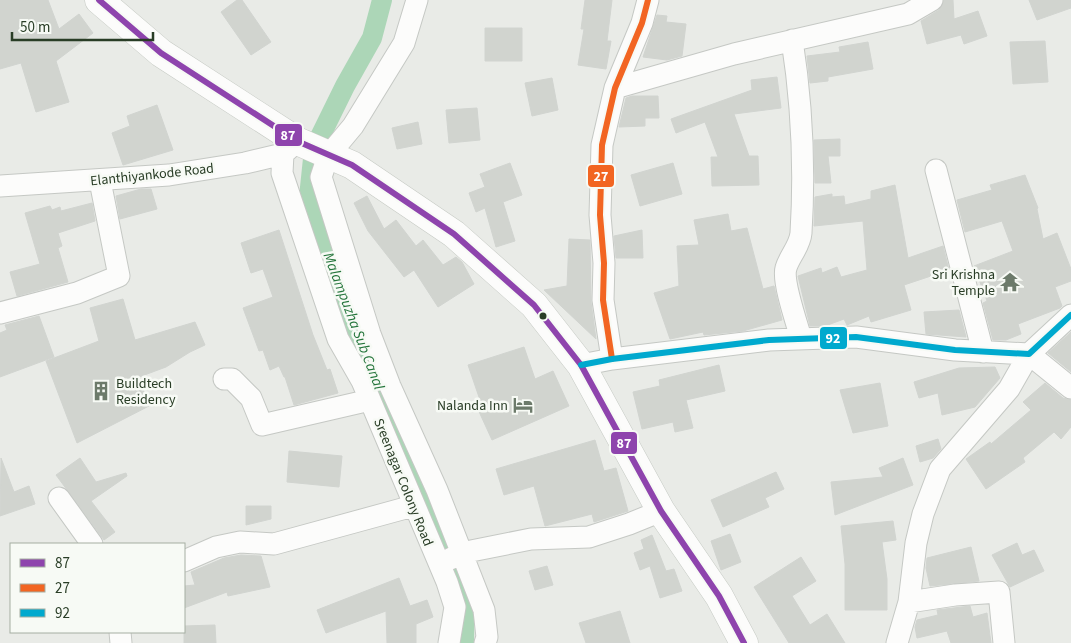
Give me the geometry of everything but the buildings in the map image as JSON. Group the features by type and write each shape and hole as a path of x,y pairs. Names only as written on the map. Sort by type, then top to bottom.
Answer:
{"main road":[{"path":"99,0 161,53 290,148 328,156 352,164 454,234 534,305 582,365 661,511 718,596 744,643"}],"street":[{"path":"417,0 404,43 353,126 328,156 321,177 370,334 390,386 437,490 484,610 487,637 485,643"},
{"path":"612,359 603,300 604,263 600,215 602,145 615,88 642,23 648,0"},
{"path":"615,88 792,40 908,14 932,0"},
{"path":"792,40 800,96 803,141 801,236 785,270 791,305 801,338"},
{"name":"Elanthiyankode Road","path":"0,186 100,181 169,175 245,163 290,148"},
{"name":"Sreenagar Colony Road","path":"290,148 282,173 338,339 370,400 455,608 449,643"},
{"path":"936,170 983,352"},
{"path":"0,313 77,293 119,276 100,181"},
{"path":"897,643 909,602 916,543 923,514 940,469 1009,388 1029,354 1071,315"},
{"path":"582,365 612,359 801,338 856,337 955,350 1029,354 1071,388"},
{"path":"224,379 232,379 251,398 262,424 370,400"},
{"path":"59,498 91,543"},
{"name":"Sreenagar Colony Road","path":"185,561 216,547 240,542 274,544 413,506"},
{"path":"438,564 461,553 531,539 589,537 661,511"},
{"path":"909,602 955,595 998,592 1004,643"}],"waterway":[{"name":"Malampuzha Sub Canal","path":"382,0 372,38 345,86 314,149 309,197 324,249 352,323 465,598 464,643"}],"transit line":[{"name":"87","path":"99,0 161,53 297,141 352,165 454,234 534,305 581,365 661,511 719,596 744,643"},
{"name":"27","path":"612,359 603,300 604,263 600,215 602,145 615,88 642,23 648,0"},
{"name":"92","path":"581,365 612,359 769,340 856,337 955,350 1029,354 1071,315"}],"place":[{"name":"Sri Krishna Temple","path":"1010,282"},
{"name":"Buildtech Residency","path":"101,391"},
{"name":"Nalanda Inn","path":"523,405"}]}
